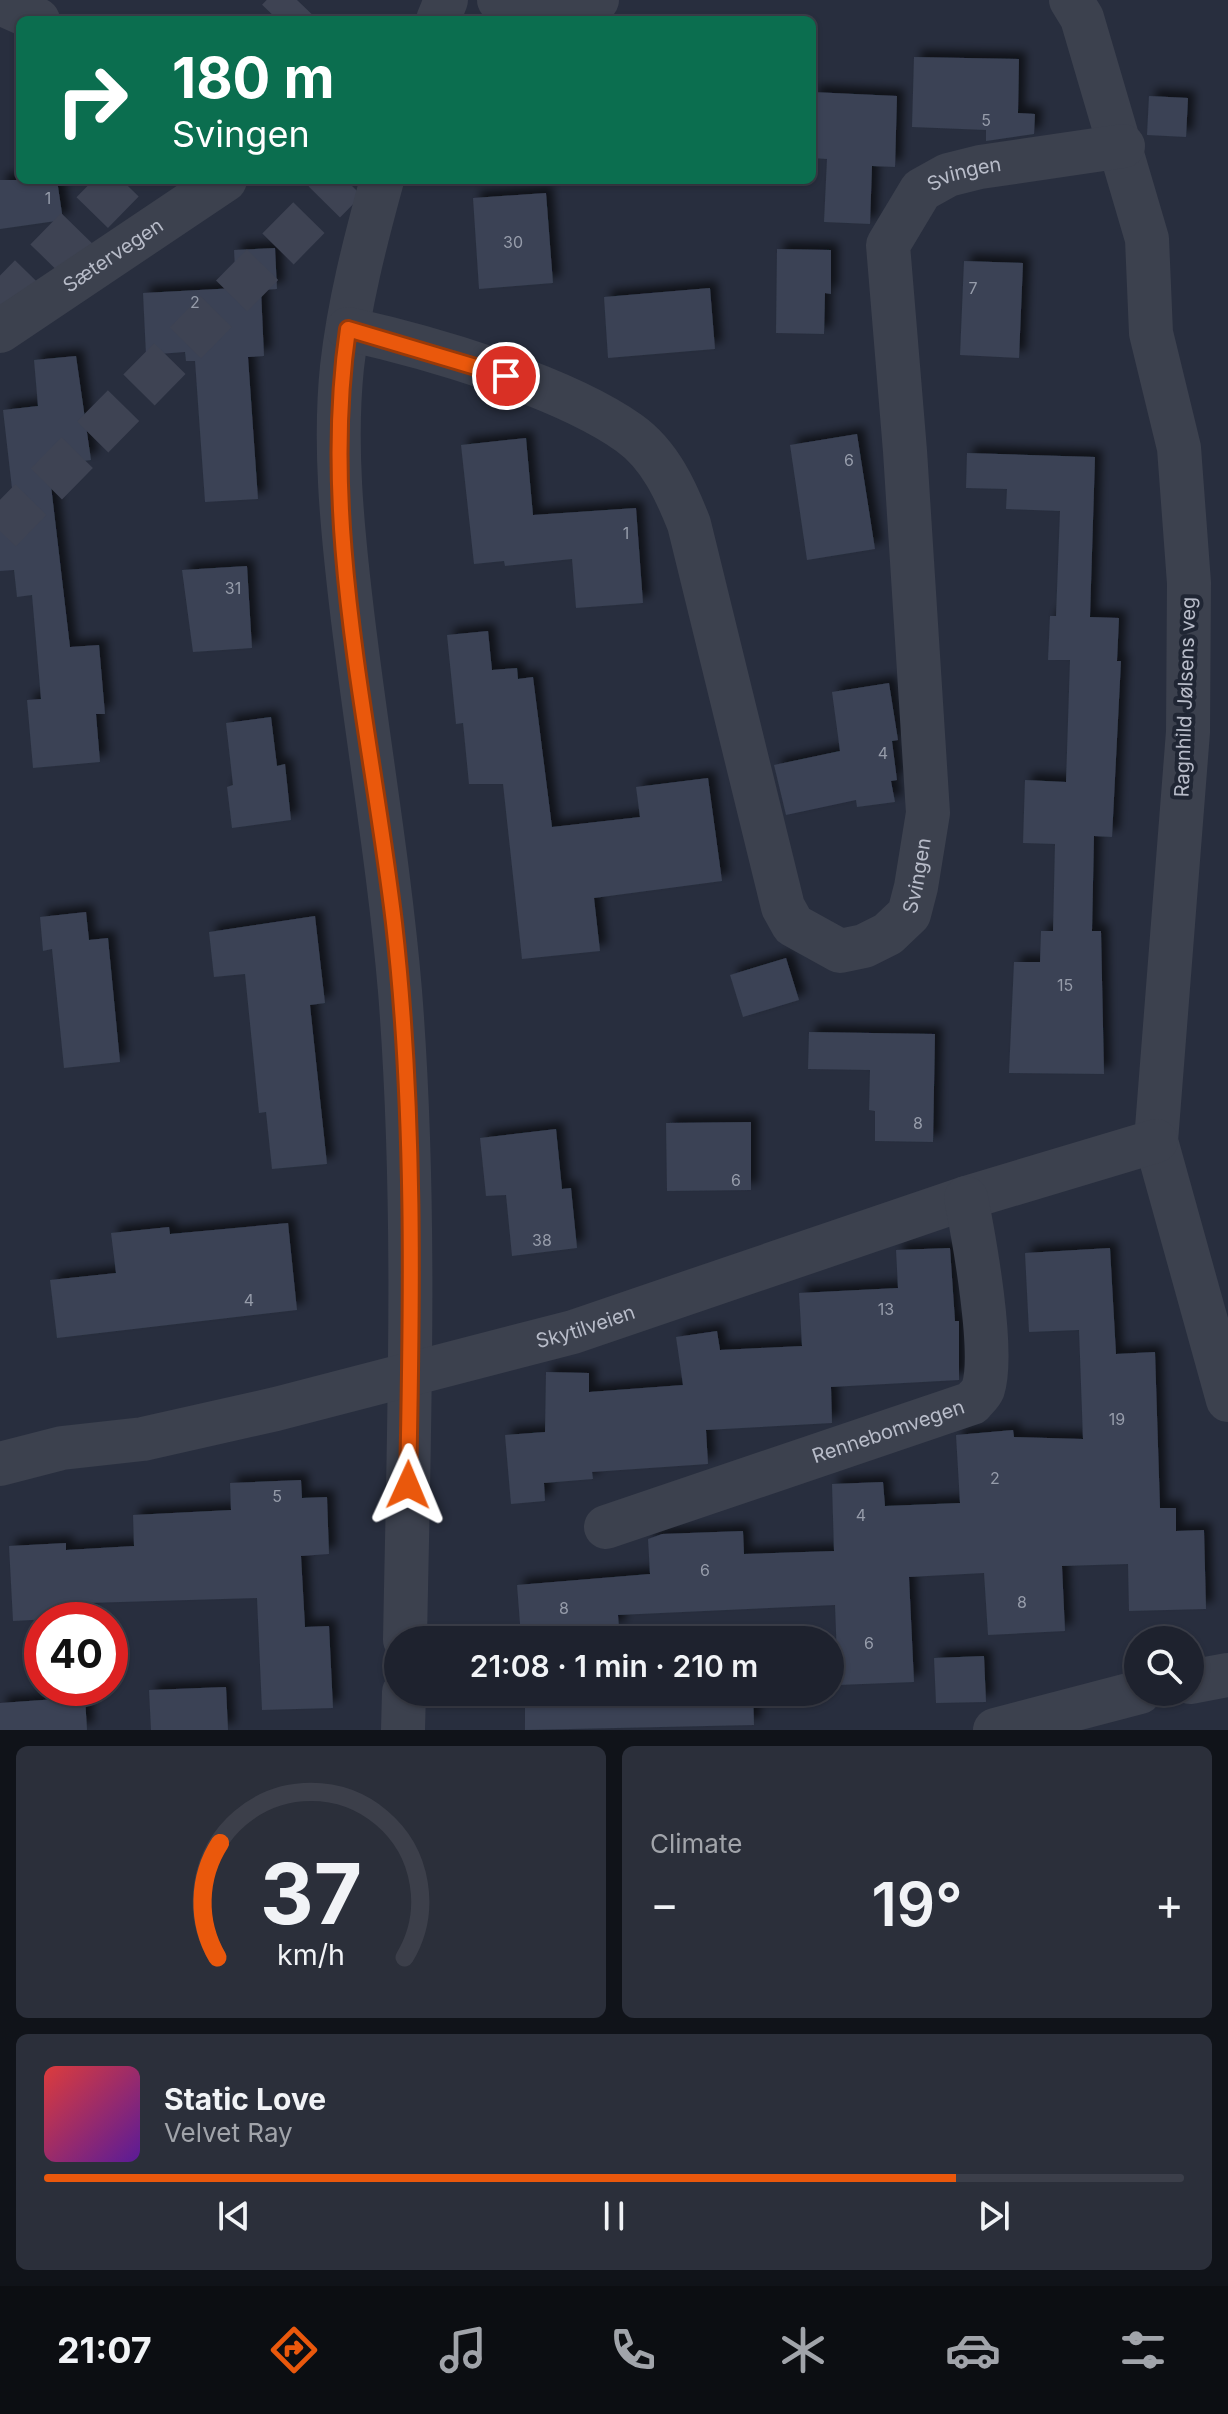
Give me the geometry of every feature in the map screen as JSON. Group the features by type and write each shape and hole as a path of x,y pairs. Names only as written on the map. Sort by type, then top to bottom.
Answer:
{"street":[{"path":"499,0 568,4 597,0"},
{"name":"Ragnhild Jølsens veg","path":"1071,0 1082,18 1123,146 1147,239 1151,333 1179,448 1189,583 1188,732 1156,1141 1228,1400"},
{"path":"0,3 29,16"},
{"name":"Svingen","path":"348,329 483,367 551,394 631,434 659,465 675,487 689,524 783,907 793,925 814,939 840,951 864,946 888,934 909,914 928,813 905,451 888,245 921,190 948,175 980,167 1123,146"},
{"name":"Sætervegen","path":"0,331 219,184"},
{"path":"381,184 356,280 340,411 342,511 400,996 408,1183 410,1376 405,1626"},
{"name":"Skytilveien","path":"0,1464 62,1448 143,1439 410,1376 573,1332 966,1198 1156,1141"},
{"name":"Rennebomvegen","path":"606,1527 972,1403 983,1392 986,1372 978,1261 966,1198"},
{"path":"1204,1679 1228,1675"},
{"path":"995,1730 1124,1696"},
{"path":"403,1730 404,1706"}],"building":[{"path":"914,57 1019,59 1018,113 1035,114 1034,134 986,141 986,130 912,127"},
{"path":"816,92 897,96 895,167 872,166 870,224 824,222 827,159 816,158"},
{"path":"1149,96 1188,98 1186,137 1147,135"},
{"path":"0,180 16,180 16,184 58,184 63,220 0,229"},
{"path":"546,193 553,283 479,289 473,198"},
{"path":"275,248 277,289 261,290 264,356 248,357 258,499 205,502 195,361 186,361 185,352 146,355 143,293 236,288 234,250"},
{"path":"777,249 831,250 831,294 825,293 824,334 776,333"},
{"path":"964,261 1023,263 1019,358 960,355"},
{"path":"710,288 715,349 608,358 604,297"},
{"path":"76,356 91,460 69,463 70,475 50,477 70,647 99,645 105,714 96,714 100,762 33,768 27,700 41,699 32,595 17,597 14,570 0,571 0,516 11,515 10,507 14,506 3,410 38,406 34,360"},
{"path":"857,434 875,549 807,560 790,445"},
{"path":"526,438 533,515 636,508 643,603 576,608 572,559 505,566 504,561 474,564 461,445"},
{"path":"967,453 1095,457 1090,617 1119,618 1117,661 1121,661 1112,837 1094,836 1092,931 1101,931 1104,1074 1009,1073 1014,962 1040,962 1041,931 1053,931 1055,844 1023,843 1025,780 1066,782 1070,660 1048,660 1050,616 1056,616 1060,511 1006,509 1007,489 966,488"},
{"path":"247,566 252,648 193,652 182,570"},
{"path":"488,631 492,670 517,668 518,679 533,677 552,827 640,817 636,787 708,778 722,881 594,898 600,951 522,959 503,784 469,784 463,723 456,724 447,635"},
{"path":"889,683 898,740 892,741 897,780 891,781 895,802 857,807 856,800 786,815 774,765 840,751 832,692"},
{"path":"271,717 277,766 285,764 291,820 232,828 227,787 233,785 226,723"},
{"path":"86,912 89,940 108,938 120,1062 64,1068 52,949 43,951 40,917"},
{"path":"315,916 325,1003 310,1005 327,1164 272,1169 266,1112 259,1113 245,974 214,977 209,932"},
{"path":"786,958 799,1000 743,1017 730,975"},
{"path":"809,1032 935,1034 933,1142 875,1141 875,1111 869,1110 870,1070 808,1069"},
{"path":"751,1122 751,1190 667,1191 666,1123"},
{"path":"556,1129 562,1189 571,1188 577,1248 512,1256 506,1195 486,1196 480,1138"},
{"path":"288,1223 297,1310 57,1338 50,1280 116,1273 111,1233 169,1227 170,1234"},
{"path":"950,1248 955,1321 959,1321 959,1380 831,1387 832,1423 706,1430 708,1464 592,1472 593,1479 544,1483 545,1501 511,1504 505,1435 545,1432 546,1372 589,1373 589,1392 683,1385 676,1337 717,1331 720,1350 802,1346 799,1293 898,1288 896,1250"},
{"path":"1110,1248 1116,1354 1155,1352 1160,1508 1176,1508 1176,1531 1204,1530 1206,1609 1129,1611 1128,1564 1062,1566 1065,1631 988,1635 984,1573 909,1577 914,1682 844,1685 844,1626 836,1626 835,1605 618,1615 619,1626 520,1626 517,1585 650,1574 648,1539 662,1534 743,1531 744,1554 834,1551 832,1484 883,1482 885,1506 960,1503 956,1435 1013,1430 1014,1437 1083,1439 1079,1330 1029,1332 1025,1253"},
{"path":"301,1480 302,1498 327,1497 329,1554 301,1556 305,1627 329,1626 333,1708 262,1710 257,1598 24,1602 24,1620 13,1621 9,1546 66,1543 66,1550 134,1546 133,1515 231,1510 230,1483"},
{"path":"984,1656 986,1702 936,1703 934,1658"},
{"path":"226,1687 228,1730 151,1730 149,1690"},
{"path":"24,1701 24,1706 86,1706 87,1730 0,1730 0,1703"},
{"path":"525,1706 753,1706 754,1725 525,1730"}],"tunnel":[{"path":"282,16 297,0"},
{"path":"0,307 120,184"},
{"path":"0,531 342,184"}],"route":[{"path":"408,1485 408,1183 400,996 385,849 344,541 340,411 348,329 431,351 506,376"}]}
